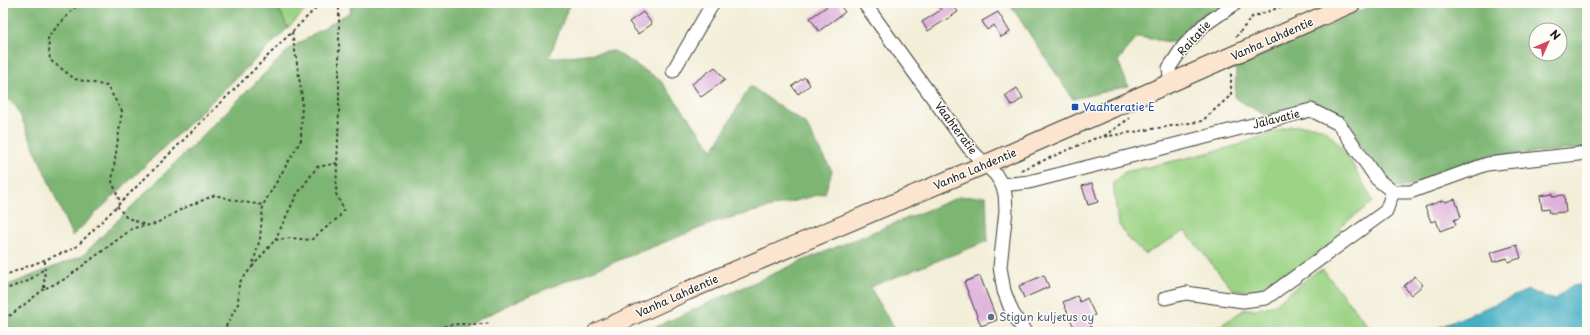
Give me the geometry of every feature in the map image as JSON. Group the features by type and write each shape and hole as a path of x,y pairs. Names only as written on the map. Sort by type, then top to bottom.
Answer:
{"main road":[{"name":"Vanha Lahdentie","path":"596,332 687,291 995,175 1171,84 1352,3"}],"street":[{"path":"673,71 713,3"},
{"name":"Vaahteratie","path":"864,3 969,148 995,175"},
{"name":"Raitatie","path":"1171,84 1169,68 1183,47 1204,25 1236,3"},
{"name":"Jalavatie","path":"995,175 1029,182 1311,110 1339,124 1377,179 1393,192"},
{"path":"1165,298 1186,294 1243,301 1266,298 1386,211 1393,192 1410,192 1487,164 1587,153"},
{"path":"995,175 1005,194 1006,210 1000,267 1007,298 1012,312 1025,332"}],"path":[{"path":"69,3 75,7"},
{"path":"78,3 48,37 50,60 75,79 107,86 122,112 112,181 120,202"},
{"path":"3,276 45,261 75,248 321,3"},
{"path":"275,240 291,238 311,240 339,218 344,209 336,194 338,163 338,3"},
{"path":"1236,38 1252,17 1292,3"},
{"path":"252,267 260,239 263,205 301,140 302,96 292,32"},
{"path":"1102,137 1202,121 1231,95 1231,72"},
{"path":"995,175 1016,172 1102,137 1135,115"},
{"path":"223,332 238,304 239,283 275,240 296,196 317,167 338,163"},
{"path":"3,317 11,315 44,289 65,278 133,228 155,224 182,209 215,195 263,205"},
{"path":"117,206 126,216 146,225"},
{"path":"44,289 45,261"},
{"path":"3,290 28,282 45,269"},
{"path":"433,332 450,324 479,325 490,323"}],"green space":[{"path":"3,3 276,3 288,28 72,236 17,108 3,93"},
{"path":"276,3 312,3 288,28"},
{"path":"351,3 570,3 549,58 614,51 660,80 713,150 750,86 806,124 832,171 825,193 718,221 521,299 453,332 3,332 3,287 82,256 289,49 350,12"},
{"path":"1009,3 1227,3 1178,43 1137,37 1118,61 1128,86 1073,99"},
{"path":"1378,3 1587,3 1587,148 1485,157 1407,187 1393,187 1380,175 1343,120 1313,104 1266,116 1235,98 1236,66"},
{"path":"1290,126 1312,126 1327,132 1343,150 1373,202 1339,227 1343,236 1270,287 1258,292 1232,289 1185,231 1145,254 1128,238 1118,223 1113,183 1125,172 1235,146"},
{"path":"986,196 988,241 870,287 896,332 644,332 802,261 959,197"},
{"path":"1323,270 1373,332 1211,332 1245,309 1272,306 1316,272"}],"water":[{"path":"1587,283 1587,332 1433,332 1435,329 1528,290 1554,300 1569,287"}],"building":[{"path":"832,3 838,3 845,12 819,31 810,18"},
{"path":"936,3 952,3 958,12 928,31 922,22 941,10"},
{"path":"643,12 652,24 638,34 629,22"},
{"path":"998,12 1010,32 1001,37 994,25 987,30 982,21"},
{"path":"715,67 725,80 701,97 692,84"},
{"path":"805,77 810,85 798,94 792,86"},
{"path":"1017,88 1023,98 1012,106 1005,96"},
{"path":"1092,183 1098,202 1088,205 1082,186"},
{"path":"1553,193 1553,196 1564,195 1566,212 1550,213 1549,208 1542,209 1540,195"},
{"path":"1455,199 1461,217 1454,220 1456,225 1440,231 1436,220 1431,222 1425,207 1444,200 1445,202"},
{"path":"1517,245 1521,258 1508,262 1507,258 1493,262 1490,253"},
{"path":"1044,275 1049,287 1024,298 1019,286"},
{"path":"980,276 997,320 981,326 964,282"},
{"path":"1415,276 1423,285 1411,295 1404,286"},
{"path":"1077,296 1080,302 1087,298 1095,315 1087,319 1091,327 1079,332 1076,332 1063,302"}],"place":[{"name":"Vaahteratie E","path":"1075,107"},
{"name":"Stigun kuljetus oy","path":"991,317"}]}
